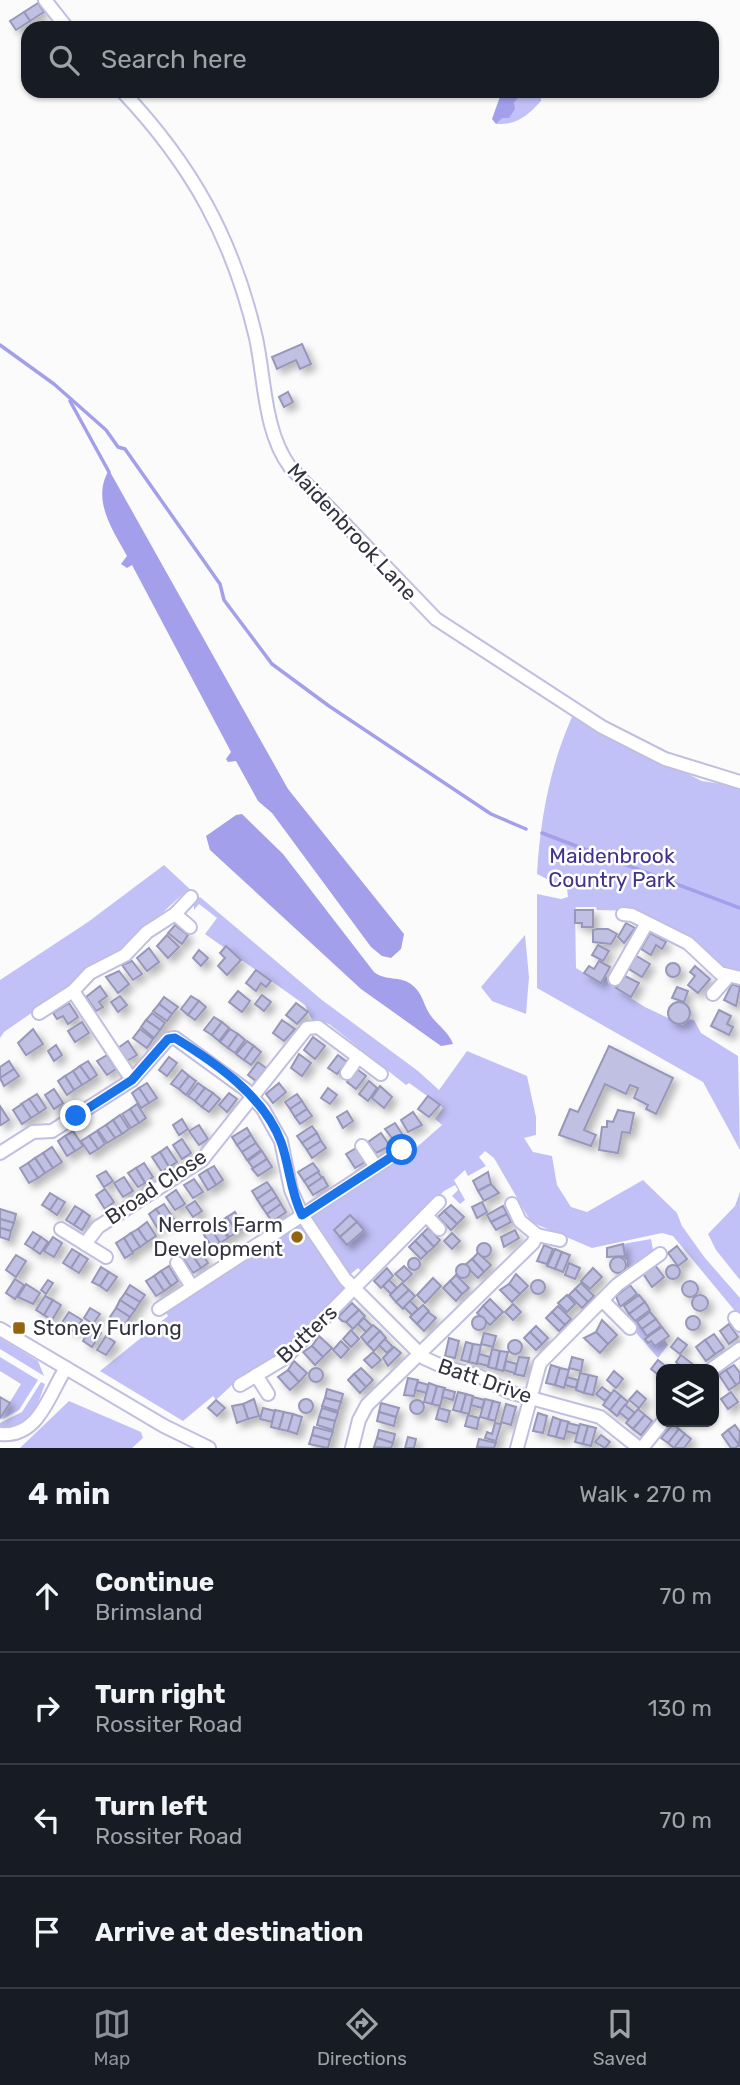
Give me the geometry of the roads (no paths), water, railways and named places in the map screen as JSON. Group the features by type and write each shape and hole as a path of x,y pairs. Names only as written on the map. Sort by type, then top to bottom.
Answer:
{"street":[{"path":"45,0 62,21"},
{"name":"Maidenbrook Lane","path":"128,98 184,166 230,249 256,340 276,438 290,467 436,619 602,727 665,759 740,782"},
{"path":"39,1013 73,991 90,973 117,960 147,932 176,914 191,897"},
{"path":"176,914 190,927"},
{"path":"623,914 632,915 688,943 720,973 734,977"},
{"path":"615,979 647,923"},
{"path":"713,994 734,977"},
{"path":"73,991 132,1080"},
{"name":"Broad Close","path":"85,1244 97,1227 202,1160 310,1027 318,1027 358,1057"},
{"path":"0,1153 33,1132 52,1131 132,1080 168,1039 175,1038 253,1097"},
{"path":"347,1073 358,1057 381,1074"},
{"name":"Batt Drive","path":"253,1097 281,1142 291,1190 302,1215 355,1288 419,1353 432,1363 479,1376 509,1392 600,1417 640,1448"},
{"path":"362,1146 376,1167"},
{"path":"159,1309 402,1150"},
{"name":"Butters","path":"240,1385 285,1358 439,1202"},
{"path":"512,1204 520,1221 537,1235 560,1240"},
{"path":"426,1215 439,1228"},
{"name":"Broad Close","path":"61,1229 106,1257"},
{"path":"352,1448 362,1412 472,1300 489,1287 537,1235"},
{"path":"517,1448 540,1363 617,1285 662,1253"},
{"path":"177,1263 192,1287"},
{"path":"602,1300 630,1328"},
{"path":"0,1329 164,1426 209,1448"},
{"path":"719,1364 740,1349"},
{"path":"0,1434 16,1433 34,1422 66,1368"},
{"name":"Butters","path":"256,1376 268,1394"},
{"path":"640,1448 659,1427"}],"waterway":[{"path":"0,345 54,384 106,430 118,447 125,449 220,584 224,600 272,664 329,706 491,814 526,829"},
{"path":"70,401 109,472"},
{"path":"542,833 740,908"}],"place":[{"name":"Nerrols Farm Development","path":"297,1237"},
{"name":"Stoney Furlong","path":"19,1328"}],"park label":[{"name":"Maidenbrook Country Park","path":"612,868"}]}
